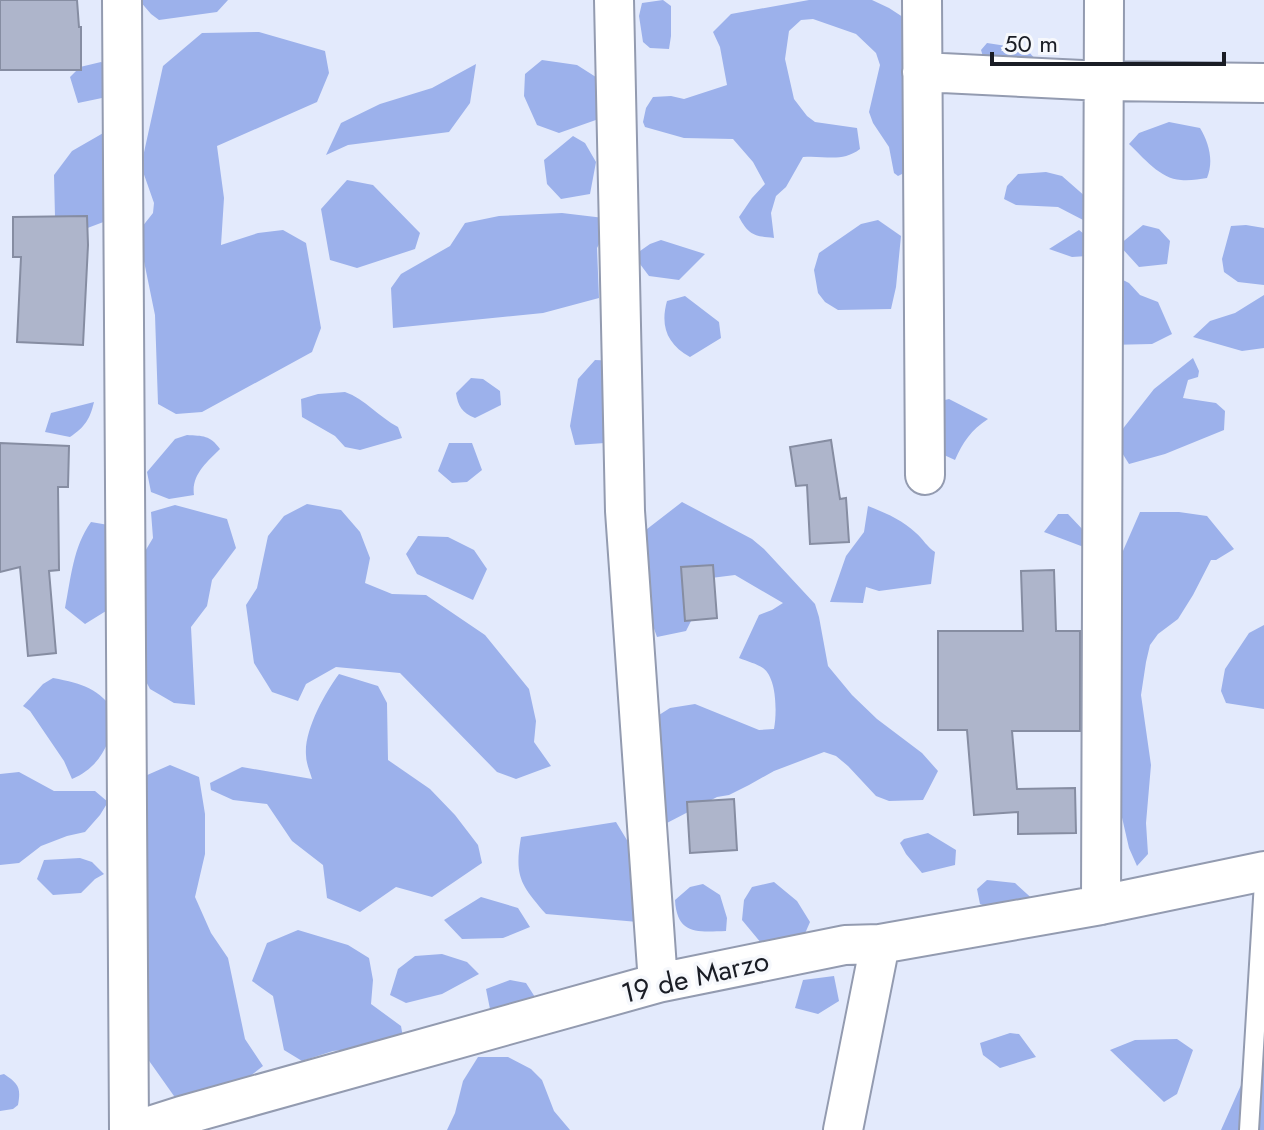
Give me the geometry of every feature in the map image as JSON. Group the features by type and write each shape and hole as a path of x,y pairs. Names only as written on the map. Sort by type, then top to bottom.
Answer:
{"street":[{"path":"122,0 129,1130"},
{"path":"614,0 625,511 658,983"},
{"path":"922,0 925,475"},
{"path":"1101,905 1104,0"},
{"path":"922,72 1103,81 1264,83"},
{"name":"19 de Marzo","path":"137,1130 658,983 845,945 880,944 1101,905 1264,871"},
{"path":"843,1130 880,944"}],"lane":[{"path":"1249,1130 1264,882"}],"shaded area":[{"path":"139,0 228,0 217,12 159,20"},
{"path":"663,0 671,6 669,49 650,48 643,42 639,16 642,3"},
{"path":"809,0 872,0 912,23 926,162 898,176 894,173 889,147 869,112 880,65 876,53 856,34 813,19 801,20 789,31 785,59 794,99 815,122 857,128 860,149 839,157 803,157 786,187 776,196 771,213 774,238 762,237 749,231 739,217 765,184 753,162 733,139 684,138 645,127 643,122 646,108 653,97 684,99 727,85 720,47 713,32 731,14"},
{"path":"259,32 325,51 329,73 317,102 217,146 224,198 221,245 258,233 283,230 306,243 321,328 312,352 202,412 176,414 158,404 155,315 138,232 153,213 154,203 141,166 163,66 202,33"},
{"path":"987,43 1026,49 1040,64 985,63 981,50"},
{"path":"542,60 577,65 610,86 610,115 559,133 537,125 524,96 525,74"},
{"path":"101,62 116,70 120,77 102,98 78,103 70,77 80,67"},
{"path":"476,64 470,103 449,132 348,145 326,155 341,123 380,104 432,88"},
{"path":"1169,122 1200,128 1210,152 1207,178 1184,180 1166,176 1129,144 1139,133"},
{"path":"105,132 114,218 69,235 55,217 54,175 72,151"},
{"path":"573,136 585,143 596,162 590,194 561,199 547,184 544,160"},
{"path":"1046,172 1062,176 1095,205 1085,221 1058,207 1016,205 1004,199 1007,186 1018,174"},
{"path":"347,180 373,185 420,233 415,249 357,268 330,260 321,209"},
{"path":"562,213 604,218 609,225 597,248 599,298 543,313 393,328 391,288 401,274 450,246 465,223 499,216"},
{"path":"878,220 901,236 891,309 838,310 818,293 814,270 819,253 861,224"},
{"path":"1143,225 1159,229 1170,241 1167,264 1139,267 1119,245"},
{"path":"1231,226 1264,228 1264,285 1238,282 1224,272 1222,259"},
{"path":"1079,230 1093,241 1087,256 1072,257 1049,249"},
{"path":"661,240 705,254 679,280 649,276 640,264 640,251"},
{"path":"1103,270 1129,283 1140,295 1158,302 1172,334 1152,344 1108,345"},
{"path":"1264,295 1264,348 1242,351 1193,337 1210,321 1235,313"},
{"path":"685,296 719,322 721,338 690,357 667,334 664,318 667,301"},
{"path":"1193,358 1199,371 1198,377 1188,380 1183,398 1216,403 1225,411 1224,430 1165,454 1129,464 1114,440 1154,389"},
{"path":"595,360 620,361 605,443 575,445 570,426 578,379"},
{"path":"471,378 483,379 500,391 501,405 475,418 464,411 456,393"},
{"path":"345,392 398,427 402,438 360,450 345,447 335,436 302,417 301,399"},
{"path":"949,399 988,419 968,437 955,460 939,450 933,403"},
{"path":"94,402 86,422 70,437 45,432 51,413"},
{"path":"187,435 206,437 220,449 197,475 194,495 169,499 151,492 147,472 175,439"},
{"path":"449,443 472,443 482,470 467,482 452,483 438,471"},
{"path":"682,502 752,539 815,604 828,666 877,719 922,753 938,771 923,800 889,801 876,796 848,766 836,756 824,752 774,771 665,824 653,727 659,715 670,708 695,704 759,730 774,729 776,705 768,673 739,658 759,615 783,603 735,575 703,579 686,631 657,637 628,556 629,543"},
{"path":"307,504 341,510 360,532 370,558 365,583 392,594 426,595 485,635 529,689 536,721 534,742 551,766 516,779 497,772 400,673 336,667 306,684 298,701 272,692 254,663 246,605 257,588 268,536 284,516"},
{"path":"175,505 227,519 236,548 212,580 207,606 191,627 195,705 174,703 150,689 133,657 135,568 153,538 151,512"},
{"path":"868,506 905,524 935,552 931,584 879,591 866,587 863,603 830,602 846,556 864,532"},
{"path":"1140,512 1207,516 1234,549 1211,560 1178,619 1158,634 1150,645 1141,695 1151,765 1146,823 1148,854 1137,866 1129,848 1118,800 1119,560"},
{"path":"1058,514 1068,514 1085,532 1089,549 1044,532"},
{"path":"91,522 120,527 115,595 106,611 85,624 65,608 76,552"},
{"path":"418,536 448,537 474,550 487,569 473,600 417,574 406,554"},
{"path":"1264,625 1264,709 1226,703 1221,691 1225,669 1249,633"},
{"path":"339,674 378,686 387,703 388,760 430,789 478,845 482,863 432,897 396,887 360,912 327,898 323,865 292,841 267,804 233,800 211,790 210,783 242,767 312,779 306,758 308,734 322,701"},
{"path":"53,678 90,688 117,714 103,752 91,767 72,779 64,761 30,711 23,706 43,684"},
{"path":"170,765 199,777 205,814 205,854 195,897 211,933 228,958 245,1039 263,1066 235,1088 203,1095 174,1096 140,1048 145,776"},
{"path":"19,772 54,791 95,791 108,802 85,832 41,846 19,863 0,865 0,774"},
{"path":"616,822 636,855 638,922 546,914 525,887 519,871 521,837"},
{"path":"928,833 956,850 955,865 922,873 900,843 904,839"},
{"path":"80,858 92,862 104,874 81,893 53,895 37,879 44,860"},
{"path":"987,880 1015,883 1037,903 1021,920 980,904 977,889"},
{"path":"774,882 797,901 810,922 803,938 766,949 742,920 744,900 752,887"},
{"path":"703,884 720,895 727,918 726,931 698,931 690,929 680,920 675,900 690,887"},
{"path":"481,897 518,908 530,927 503,938 462,939 444,920"},
{"path":"298,930 348,945 369,958 373,980 371,1004 401,1026 404,1043 333,1051 302,1061 284,1050 273,996 252,981 267,943"},
{"path":"442,954 467,962 479,974 442,994 406,1003 390,995 398,969 415,956"},
{"path":"834,976 839,1001 818,1014 795,1008 803,980"},
{"path":"510,980 526,983 540,1005 491,1014 486,989"},
{"path":"1010,1033 1019,1034 1036,1057 1000,1068 983,1055 980,1043"},
{"path":"1177,1039 1193,1050 1177,1094 1164,1102 1110,1050 1135,1040"},
{"path":"1254,1056 1264,1060 1264,1130 1221,1130"},
{"path":"478,1057 508,1057 531,1069 542,1080 554,1111 570,1130 447,1130 463,1081"},
{"path":"4,1074 18,1087 19,1099 13,1109 0,1111 0,1075"}],"building":[{"path":"0,0 77,0 81,27 81,70 0,70"},
{"path":"87,216 83,345 17,342 21,257 13,257 13,217"},
{"path":"831,440 840,499 846,498 849,542 810,544 807,485 796,486 790,447"},
{"path":"0,443 69,446 68,487 58,487 59,570 49,571 56,653 28,656 20,567 0,572"},
{"path":"713,565 717,618 685,621 681,567"},
{"path":"1054,570 1056,631 1080,631 1080,731 1012,731 1017,789 1075,788 1076,833 1018,834 1018,812 974,815 967,730 938,730 938,631 1023,631 1021,571"},
{"path":"734,799 737,850 690,853 687,802"}]}
